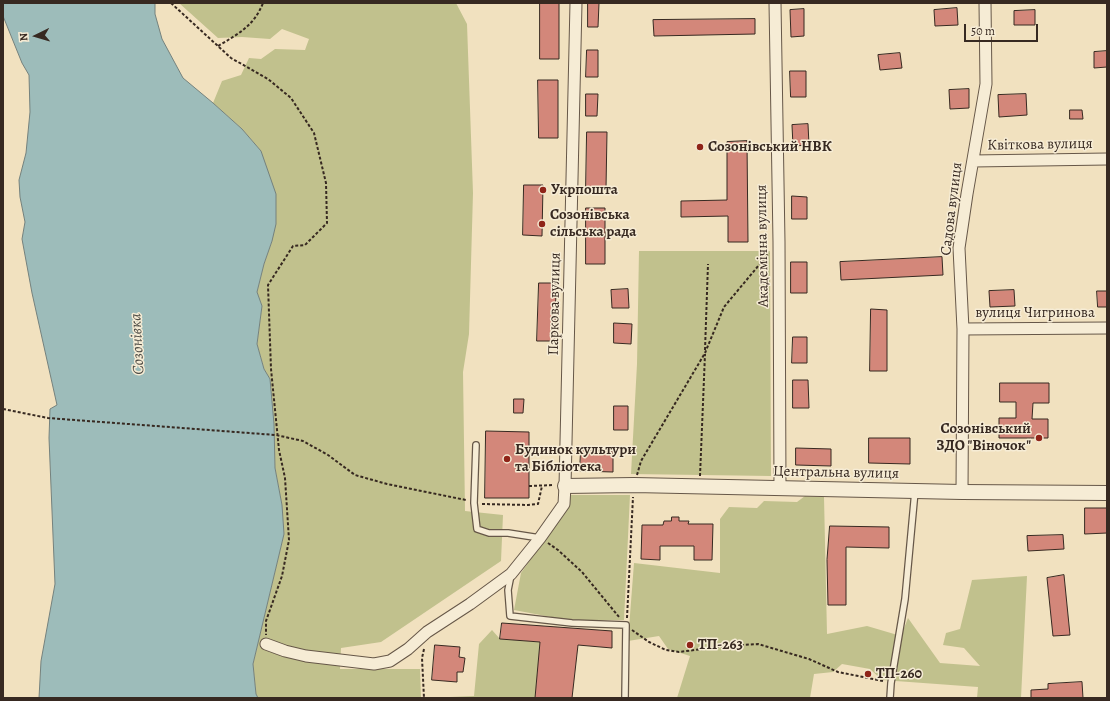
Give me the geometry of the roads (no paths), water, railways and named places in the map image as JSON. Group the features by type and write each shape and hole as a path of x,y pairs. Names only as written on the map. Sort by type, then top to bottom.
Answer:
{"street":[{"name":"Паркова вулиця","path":"266,644 306,656 374,664 390,661 427,632 470,604 511,574 540,538 564,504 566,486 576,3"},
{"name":"Академічна вулиця","path":"775,3 779,242 780,489"},
{"name":"Садова вулиця","path":"962,492 963,328 959,248 986,84 985,3"},
{"name":"Квіткова вулиця","path":"973,161 1107,159"},
{"name":"вулиця Чигринова","path":"963,328 1107,328"},
{"name":"Центральна вулиця","path":"566,486 634,485 780,489 1107,493"}],"lane":[{"path":"476,445 474,503 477,529 489,533 508,533 540,538"},
{"path":"890,698 891,683 905,599 916,491"},
{"path":"511,574 508,590 510,616 572,623 626,625 625,698"}],"water":[{"name":"Созонівка","path":"3,3 155,3 155,14 162,39 183,78 242,129 261,151 276,194 276,224 257,292 262,306 257,344 264,369 270,379 274,424 275,468 282,505 284,534 253,664 256,694 258,698 39,698 41,661 55,584 49,438 50,409 57,405 32,293 22,239 25,222 20,197 19,180 26,153 30,112 29,75 22,63 3,16"}],"place":[{"name":"Созонівський НВК","path":"700,147"},
{"name":"Укрпошта","path":"543,190"},
{"name":"Созонівська сільська рада","path":"542,224"},
{"name":"Созонівський ЗДО \"Віночок\"","path":"1039,438"},
{"name":"Будинок культури та Бібліотека","path":"507,459"},
{"name":"ТП-263","path":"690,645"},
{"name":"ТП-260","path":"868,674"}]}
